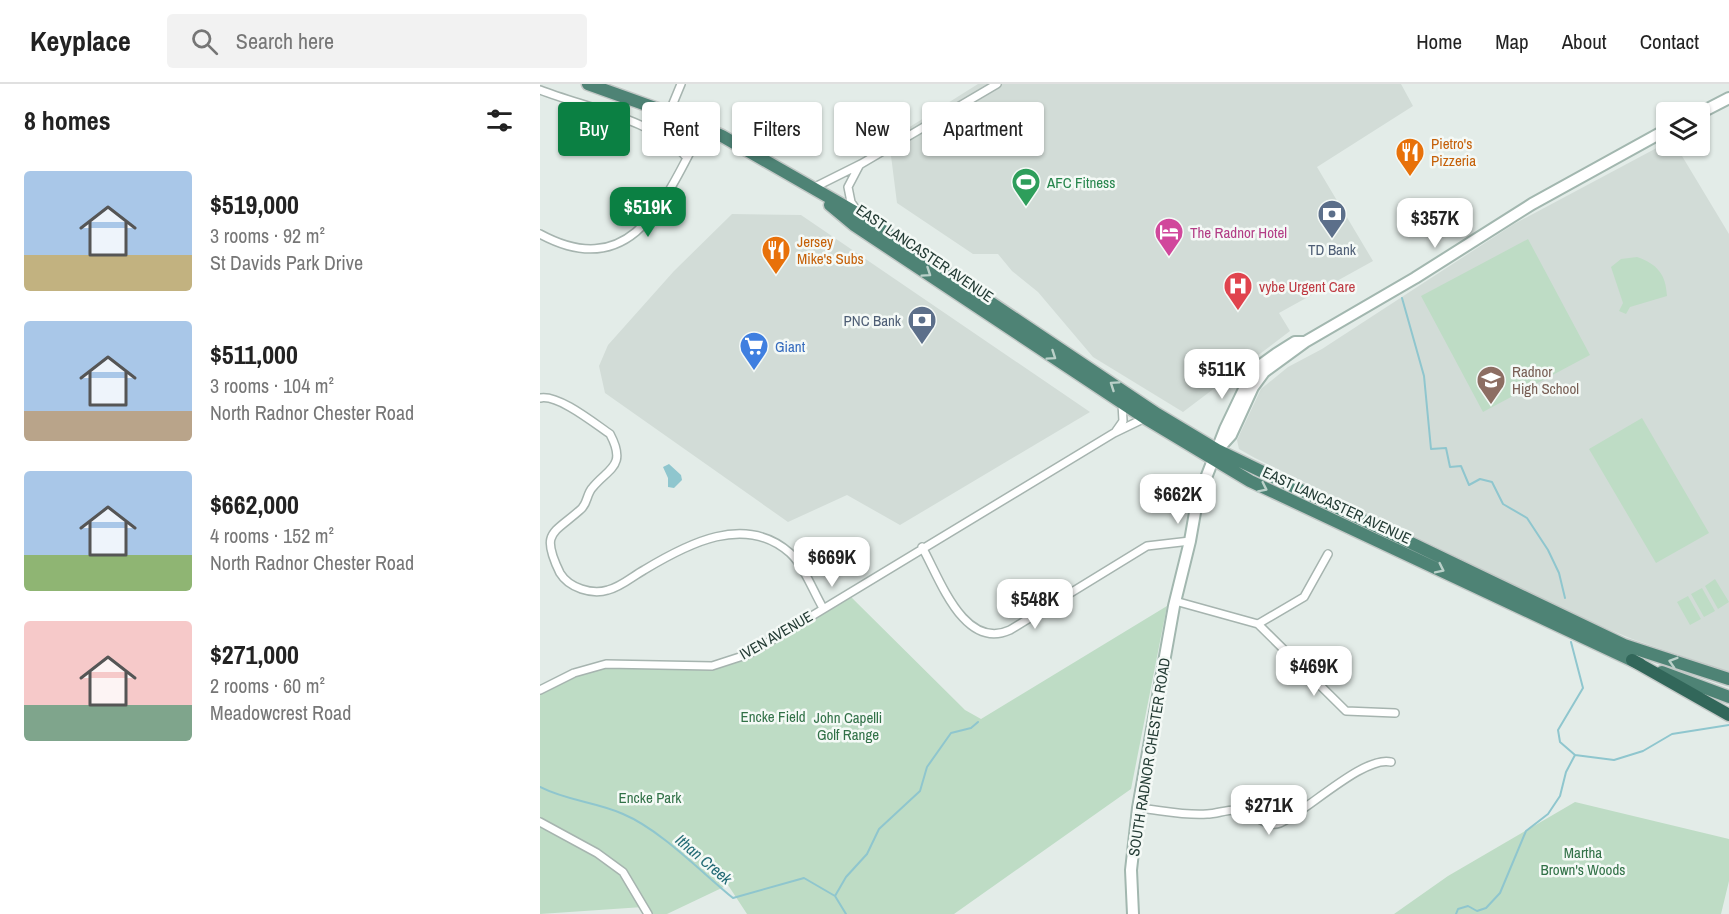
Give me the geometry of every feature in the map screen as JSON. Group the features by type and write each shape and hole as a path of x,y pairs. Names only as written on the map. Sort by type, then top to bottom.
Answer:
{"highway":[{"name":"EAST LANCASTER AVENUE","path":"588,84 642,103"},
{"name":"EAST LANCASTER AVENUE","path":"720,136 754,153 811,189 860,214 1149,408 1256,485 1351,526 1632,660 1729,697"},
{"name":"EAST LANCASTER AVENUE","path":"811,189 854,225 1122,403 1214,455 1624,645 1729,679"},
{"path":"1632,660 1729,715"}],"main road":[{"path":"1710,108 1729,98"},
{"name":"SOUTH RADNOR CHESTER ROAD","path":"1133,914 1131,870 1138,808 1175,601 1191,541 1197,501 1214,455 1231,435 1253,387 1264,372 1305,342 1415,278 1532,204 1656,136"}],"street":[{"path":"674,102 681,84"},
{"path":"811,189 861,164 997,84"},
{"path":"540,90 590,105 665,138 687,158 674,187 649,221 629,238 604,248 581,249 560,244 540,234"},
{"path":"860,214 851,202 848,187 861,164"},
{"path":"540,398 551,397 610,434 613,441 616,461 613,470 592,487 580,511 556,526 548,536 549,554 568,582 588,590 609,590 688,544 721,536 754,535 769,539 791,555 823,608"},
{"path":"1114,433 1123,421 1122,403"},
{"name":"IVEN AVENUE","path":"540,690 574,672 606,664 712,666 749,654 922,547 1114,433 1145,418"},
{"path":"922,547 962,617 976,631 992,635 1010,630 1147,546 1191,541"},
{"path":"1258,624 1304,597 1328,554"},
{"path":"1175,601 1258,624 1346,711 1395,713"},
{"path":"1138,808 1207,814 1239,810 1249,812 1266,823 1279,823 1346,778 1383,761 1391,762"},
{"path":"540,822 597,853 623,872 648,914"}],"shaded area":[{"path":"978,84 1401,84 1413,106 1317,167 1373,261 1279,313 1290,331 1183,412 1093,357 1038,292 1012,271 998,254 973,254 897,203 891,156 910,156 910,127 922,119 922,156 1044,156 1044,102 949,102"},
{"name":"Radnor High School","path":"1656,148 1656,156 1682,156 1729,234 1729,672 1632,639 1586,620 1239,449 1237,440 1261,389 1288,367 1322,349 1514,224"},
{"path":"732,214 801,215 1090,412 900,525 847,495 788,522 605,393 599,366 608,345 674,271"}],"green space":[{"path":"1528,239 1590,355 1483,412 1421,296"},
{"path":"1637,257 1650,263 1659,271 1665,282 1667,296 1630,307 1626,314 1619,311 1623,303 1611,267 1621,259"},
{"path":"1642,418 1709,533 1656,563 1589,449"},
{"path":"1715,579 1729,602 1718,609 1705,586"},
{"path":"1702,588 1715,611 1704,617 1691,594"},
{"name":"Encke Park","path":"847,593 965,710 981,719 1167,606 1131,789 954,914 747,914 728,885 667,914 648,914 643,907 540,914 540,690 574,673 606,664 712,666 749,654"},
{"path":"1688,596 1701,619 1690,625 1677,602"},
{"name":"Martha Brown's Woods","path":"1575,802 1729,839 1729,881 1721,914 1394,914 1448,876"}],"water":[{"path":"669,464 681,475 682,480 674,488 668,487 668,478 663,467"}],"waterway":[{"path":"1402,298 1424,376 1431,449 1446,448 1450,467 1461,466 1469,485 1480,479 1492,482 1503,504 1527,518 1548,550 1559,573 1565,598"},
{"path":"1571,642 1583,688 1558,730 1560,742 1575,755"},
{"path":"835,896 846,877 867,854 879,829 920,791 927,767 951,733 971,728 978,722"},
{"path":"1575,755 1614,760 1643,751 1672,734 1729,725"},
{"path":"1456,914 1458,909 1468,906 1477,911 1486,908 1500,893 1526,831 1548,814 1560,796 1566,772 1575,755"},
{"name":"Ithan Creek","path":"540,787 613,810 637,821 680,852 733,898 804,878 835,896 846,914"}],"place":[{"name":"Pietro's Pizzeria","path":"1410,178"},
{"name":"AFC Fitness","path":"1026,208"},
{"name":"TD Bank","path":"1332,240"},
{"name":"The Radnor Hotel","path":"1169,258"},
{"name":"Jersey Mike's Subs","path":"776,276"},
{"name":"vybe Urgent Care","path":"1238,312"},
{"name":"PNC Bank","path":"922,346"},
{"name":"Giant","path":"754,372"},
{"name":"Radnor High School","path":"1491,406"}],"park label":[{"name":"Encke Field","path":"773,716"},
{"name":"John Capelli Golf Range","path":"848,726"}]}
